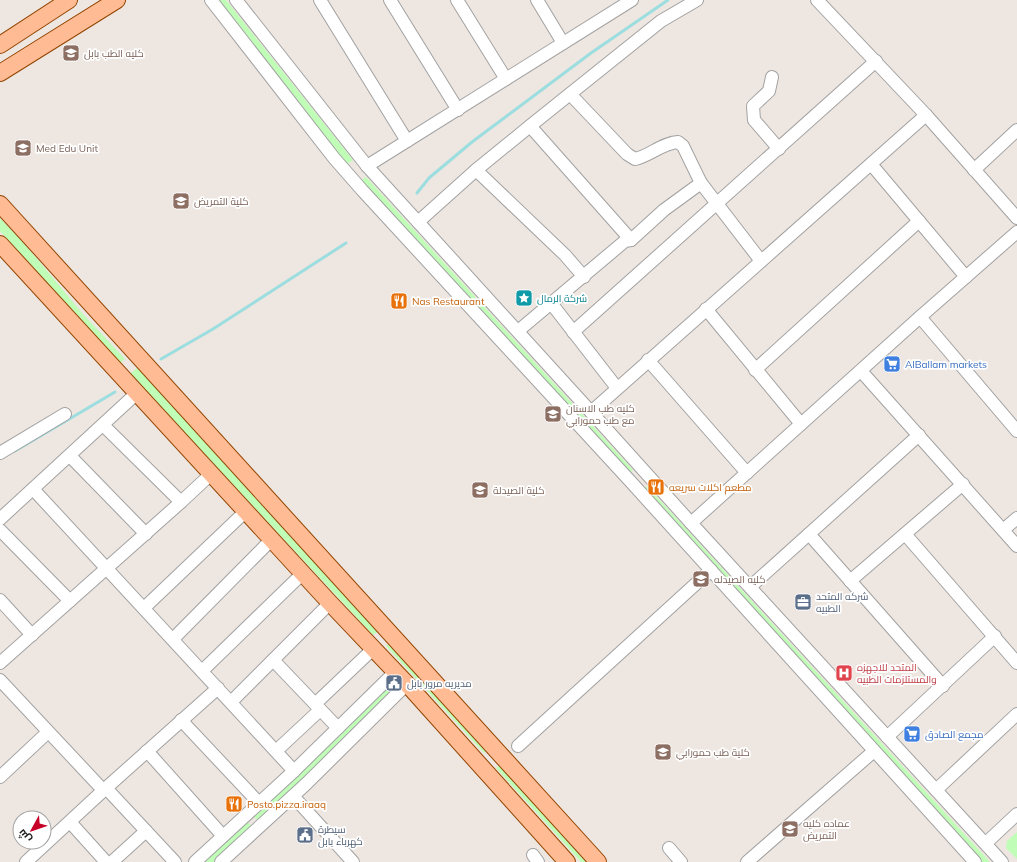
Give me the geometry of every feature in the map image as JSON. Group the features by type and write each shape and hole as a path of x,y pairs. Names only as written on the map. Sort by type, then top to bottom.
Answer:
{"main road":[{"path":"0,45 70,0"},
{"path":"0,73 117,0"},
{"path":"0,204 598,862"},
{"path":"0,244 330,603 407,684 567,862"},
{"path":"110,364 116,365 124,363 129,355 130,346"},
{"path":"132,388 129,373 135,366 143,366 150,369"},
{"path":"473,758 482,759 487,757 491,751 492,744"},
{"path":"488,775 490,768 495,763 500,761 508,762"}],"street":[{"path":"211,0 358,186 639,491 975,862"},
{"path":"320,0 407,141"},
{"path":"390,0 458,110"},
{"path":"457,0 506,79"},
{"path":"537,0 563,43"},
{"path":"418,222 476,170 570,94 662,22 697,0"},
{"path":"817,0 820,5 876,61 926,115 1017,218"},
{"path":"240,1 370,170 518,331 750,588 1002,862"},
{"path":"358,186 359,181 363,176 369,174 370,170 407,141 563,43 624,2"},
{"path":"573,332 876,61"},
{"path":"772,77 769,91 753,106 754,120 779,149"},
{"path":"570,94 627,154 635,159 643,157 670,142 678,142 683,146 701,183 761,261"},
{"path":"591,412 926,115"},
{"path":"530,126 632,240"},
{"path":"974,170 1017,130"},
{"path":"344,170 354,167 358,156"},
{"path":"871,164 966,277"},
{"path":"476,170 565,255 584,277"},
{"path":"518,331 625,241 632,240 664,210 701,183"},
{"path":"756,370 919,221"},
{"path":"691,523 1017,232"},
{"path":"551,303 617,388"},
{"path":"706,309 801,424"},
{"path":"920,317 1013,418 1017,431"},
{"path":"648,360 746,473"},
{"path":"861,371 1017,546"},
{"path":"0,519 103,425 132,388"},
{"path":"0,453 65,414"},
{"path":"103,425 181,502"},
{"path":"750,588 919,435"},
{"path":"70,456 146,534"},
{"path":"626,477 635,474 640,466"},
{"path":"0,663 146,534 211,474"},
{"path":"639,491 644,483 653,481"},
{"path":"850,581 963,484"},
{"path":"33,489 294,771"},
{"path":"144,608 246,511"},
{"path":"1004,530 1017,518"},
{"path":"0,530 70,601"},
{"path":"809,534 943,686"},
{"path":"905,534 1017,663"},
{"path":"173,639 272,539"},
{"path":"518,746 711,570"},
{"path":"202,671 303,573"},
{"path":"0,600 32,635"},
{"path":"231,702 330,603"},
{"path":"887,737 995,636"},
{"path":"276,751 373,649"},
{"path":"273,660 338,728"},
{"path":"195,862 294,771 395,672"},
{"path":"0,680 48,732 175,862"},
{"path":"221,862 294,796 407,684"},
{"path":"26,862 104,789 218,688"},
{"path":"936,790 1017,714"},
{"path":"181,720 259,803"},
{"path":"0,777 48,732"},
{"path":"747,862 874,750"},
{"path":"147,751 223,836"},
{"path":"294,796 353,862"},
{"path":"986,843 1017,814"},
{"path":"70,822 106,862"},
{"path":"112,862 146,831"},
{"path":"669,848 681,862"}],"green space":[{"path":"216,0 226,0 353,160 345,166"},
{"path":"366,177 633,470 628,474 360,181"},
{"path":"0,218 22,241 83,314 125,359 119,364 76,318 43,278 0,231"},
{"path":"138,367 380,630 373,635 130,374"},
{"path":"647,486 990,862 978,862 642,490"},
{"path":"392,642 489,749 484,753 386,646"},
{"path":"392,682 397,688 258,821 252,815"},
{"path":"502,763 591,862 581,862 496,768"},
{"path":"246,821 252,826 214,862 202,862"},
{"path":"1017,832 1017,859 1006,848 1007,841"}],"waterway":[{"path":"417,193 429,178 472,142 591,53 668,0"},
{"path":"161,359 213,329 346,243"},
{"path":"15,451 115,392"}],"place":[{"name":"كليه الطب بابل","path":"71,53"},
{"name":"Med Edu Unit","path":"23,148"},
{"name":"كلية التمريض","path":"181,201"},
{"name":"شركة الرمال","path":"524,298"},
{"name":"Nas Restaurant","path":"399,301"},
{"name":"AlBallam markets","path":"892,364"},
{"name":"كليه طب الاسنان مع طب حمورابي","path":"553,414"},
{"name":"مطعم اكلات سريعه","path":"656,487"},
{"name":"كلية الصيدلة","path":"480,490"},
{"name":"كليه الصيدله","path":"701,579"},
{"name":"شركه المتحد الطبيه","path":"803,602"},
{"name":"المتحد للاجهزه والمستلزمات الطبيه","path":"844,673"},
{"name":"مديريه مرور بابل","path":"394,683"},
{"name":"مجمع الصادق","path":"912,734"},
{"name":"كلية طب حمورابي","path":"663,752"},
{"name":"Posto.pizza.iraaq","path":"234,804"},
{"name":"عماده كليه التمريض","path":"790,829"},
{"name":"سيطرة كهرباء بابل","path":"305,835"}]}
